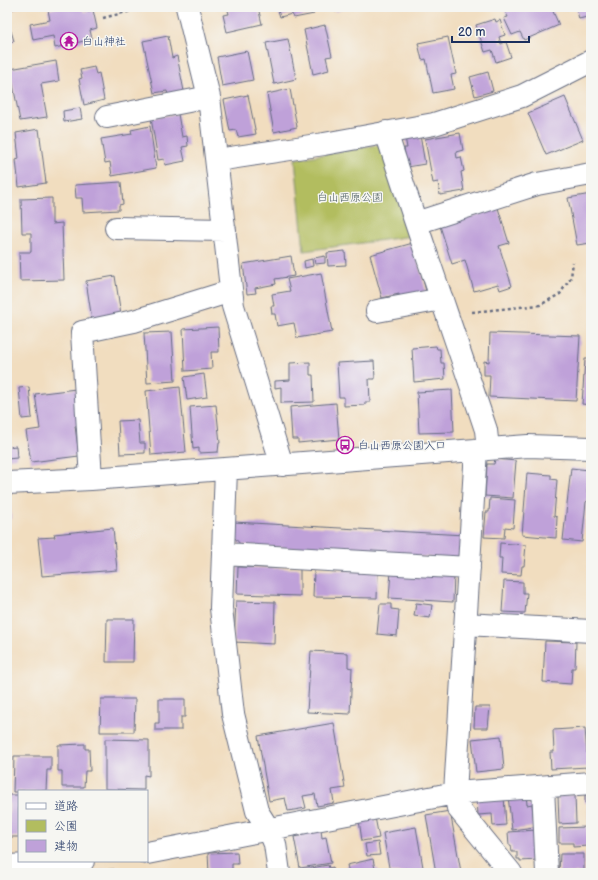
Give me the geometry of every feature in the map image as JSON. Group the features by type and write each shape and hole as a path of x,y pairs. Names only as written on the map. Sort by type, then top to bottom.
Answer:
{"street":[{"path":"187,7 209,97 233,306 282,465"},
{"path":"217,160 434,124 522,96 591,61"},
{"path":"107,118 209,97"},
{"path":"386,132 486,430 482,450 469,568 455,793 458,808 511,873"},
{"path":"416,223 537,184 591,174"},
{"path":"116,228 225,230"},
{"path":"91,479 82,332 134,321 232,291"},
{"path":"377,311 445,307"},
{"path":"7,483 91,479 528,446 591,448"},
{"path":"226,469 221,608 233,714 257,811 269,830 275,844 279,873"},
{"path":"224,554 469,568"},
{"path":"466,624 591,630"},
{"path":"148,853 455,793 591,783"},
{"path":"543,787 547,873"},
{"path":"7,866 68,862"}],"path":[{"path":"103,18 147,7"},
{"path":"445,307 540,305 560,294 571,277 573,262"}],"green space":[{"name":"白山西原公園","path":"384,144 412,236 304,251 295,159"}],"building":[{"path":"7,7 18,7 18,8 7,10"},
{"path":"59,7 82,7 84,12 93,10 97,28 90,30 92,39 55,48 53,36 33,40 30,24 50,20 48,10"},
{"path":"227,7 258,7 262,24 227,32 223,15 229,14"},
{"path":"277,7 312,7 314,14 294,18 292,14 280,17"},
{"path":"334,7 348,7 335,12"},
{"path":"503,7 551,7 559,25 524,40 520,32 512,35 504,18 508,17"},
{"path":"576,7 591,7 591,16 579,19"},
{"path":"495,19 496,22 500,20 505,35 499,37 501,44 506,42 511,57 496,62 492,50 485,52 476,25"},
{"path":"325,25 332,56 326,57 329,70 313,74 304,30"},
{"path":"11,31 14,41 7,44 7,32"},
{"path":"168,36 172,58 177,56 184,91 168,95 167,91 154,93 143,41"},
{"path":"448,37 456,74 451,75 454,89 433,93 426,59 422,60 418,43"},
{"path":"288,39 296,79 274,84 266,43"},
{"path":"247,51 253,80 222,86 217,57"},
{"path":"56,61 59,81 41,84 47,117 20,121 10,69"},
{"path":"94,67 96,74 99,73 104,100 84,105 79,79 82,78 80,70"},
{"path":"488,72 493,91 475,96 470,77"},
{"path":"290,89 297,127 274,132 267,94"},
{"path":"248,95 256,134 238,137 236,130 230,131 224,100"},
{"path":"565,97 583,140 546,155 528,113"},
{"path":"80,108 82,119 64,122 63,111"},
{"path":"178,114 182,137 187,136 188,146 182,147 185,161 165,165 164,159 158,160 151,118"},
{"path":"150,126 156,168 112,176 110,162 105,163 101,139 132,134 131,130"},
{"path":"39,129 46,183 19,187 16,160 19,159 16,133"},
{"path":"460,133 463,150 456,152 457,158 461,157 464,171 461,172 464,191 440,195 438,182 433,183 425,139"},
{"path":"420,135 425,164 407,167 404,148 407,148 405,137"},
{"path":"121,182 123,204 119,205 119,210 83,212 82,198 76,198 75,185"},
{"path":"591,194 591,243 577,245 568,198"},
{"path":"52,198 52,224 62,223 64,280 20,281 19,252 31,252 31,233 22,233 21,199"},
{"path":"498,208 509,243 499,246 512,286 500,290 498,284 474,291 465,260 452,264 440,226"},
{"path":"413,243 426,291 400,299 399,294 382,298 370,255"},
{"path":"345,251 346,265 328,266 327,253"},
{"path":"291,256 294,276 275,279 276,284 255,288 256,293 247,294 243,264"},
{"path":"325,256 325,263 315,264 314,258"},
{"path":"312,259 313,266 305,268 304,261"},
{"path":"321,273 332,332 297,338 294,323 277,326 275,314 272,314 271,306 274,306 272,294 290,291 287,279"},
{"path":"115,276 121,315 92,320 86,281"},
{"path":"218,327 219,352 211,352 212,369 185,371 183,329"},
{"path":"172,332 175,381 147,383 144,333"},
{"path":"490,333 580,336 576,401 489,397 490,375 484,375 484,361 489,362"},
{"path":"436,346 437,349 440,349 441,363 444,363 445,379 414,382 412,348"},
{"path":"585,359 591,359 591,405 582,404"},
{"path":"374,361 375,379 369,379 370,402 365,402 365,405 344,406 344,397 339,397 337,363"},
{"path":"310,362 310,375 313,375 314,402 281,403 281,387 275,388 275,381 290,380 290,363"},
{"path":"204,374 207,397 187,400 184,377"},
{"path":"29,387 32,418 22,419 19,388"},
{"path":"180,387 186,452 151,455 146,391"},
{"path":"76,389 82,425 75,426 79,456 31,462 26,431 40,429 35,394"},
{"path":"452,390 454,432 419,433 417,392"},
{"path":"7,391 10,419 7,420"},
{"path":"336,403 339,439 298,443 298,439 292,439 290,407"},
{"path":"216,405 220,443 218,452 199,453 199,448 193,449 190,407"},
{"path":"138,420 140,443 145,443 145,453 120,454 118,421"},
{"path":"16,446 17,458 7,459 7,447"},
{"path":"495,459 516,461 513,498 485,496 487,464 494,464"},
{"path":"571,468 589,470 587,492 591,488 591,498 586,502 582,542 563,540"},
{"path":"527,473 551,475 551,479 557,480 554,516 557,517 556,538 522,535"},
{"path":"7,498 10,498 11,519 7,519"},
{"path":"490,498 515,500 513,528 505,527 504,538 484,537 486,512 489,512"},
{"path":"234,522 464,535 464,551 456,559 241,545 234,537"},
{"path":"113,528 117,570 42,576 38,538 55,537 54,534"},
{"path":"500,543 526,545 524,566 522,566 521,575 501,574 502,558 499,558"},
{"path":"238,567 300,569 300,596 237,594"},
{"path":"314,570 378,571 377,598 313,597"},
{"path":"391,571 454,575 453,602 389,598"},
{"path":"504,581 523,582 523,593 527,593 525,613 502,612"},
{"path":"236,601 275,602 274,644 234,642"},
{"path":"416,603 432,605 430,618 414,616"},
{"path":"380,604 391,604 391,609 399,610 397,636 377,634"},
{"path":"107,619 134,619 133,662 106,662"},
{"path":"545,641 576,642 575,668 572,668 571,684 543,682"},
{"path":"311,651 348,653 348,667 352,668 350,714 307,712"},
{"path":"101,699 135,699 134,732 100,732"},
{"path":"159,699 185,699 185,717 181,717 181,730 155,730 155,723 159,723"},
{"path":"475,707 490,707 488,728 474,728"},
{"path":"334,723 345,788 332,790 334,803 317,806 315,794 303,796 306,808 288,811 285,798 269,801 258,736"},
{"path":"585,728 588,767 551,769 550,752 554,752 553,730"},
{"path":"501,736 504,769 476,772 472,739"},
{"path":"105,739 149,740 149,776 144,775 144,790 105,789"},
{"path":"85,744 85,749 89,749 90,771 85,771 84,787 62,787 62,771 58,771 58,745"},
{"path":"14,756 51,756 51,770 47,770 46,790 18,790 18,792 13,792"},
{"path":"526,794 527,805 532,804 534,827 512,830 508,796"},
{"path":"591,794 591,803 585,803 585,795"},
{"path":"9,795 18,795 18,837 9,837"},
{"path":"575,795 576,823 559,824 558,796"},
{"path":"504,796 506,825 493,826 492,814 478,815 477,798"},
{"path":"591,804 591,839 589,839 588,805"},
{"path":"450,811 461,872 436,873 426,815"},
{"path":"375,817 379,838 362,841 359,820"},
{"path":"416,827 424,873 390,873 383,833"},
{"path":"587,827 588,846 573,847 573,843 559,843 559,828"},
{"path":"321,830 322,838 326,837 331,863 300,868 294,837 300,836 300,834"},
{"path":"536,830 538,860 520,861 520,859 517,859 517,852 512,852 511,845 509,845 508,832"},
{"path":"378,842 380,855 367,856 365,844"},
{"path":"237,852 238,864 232,864 232,873 209,873 208,853"},
{"path":"560,854 584,854 584,873 559,873"},
{"path":"373,859 375,869 378,869 379,873 349,873 347,865"},
{"path":"328,865 329,868 333,867 334,873 295,873 295,871"},
{"path":"114,869 114,873 101,873 101,870"}],"place":[{"name":"白山神社","path":"69,41"},
{"name":"白山西原公園入口","path":"345,445"}]}
